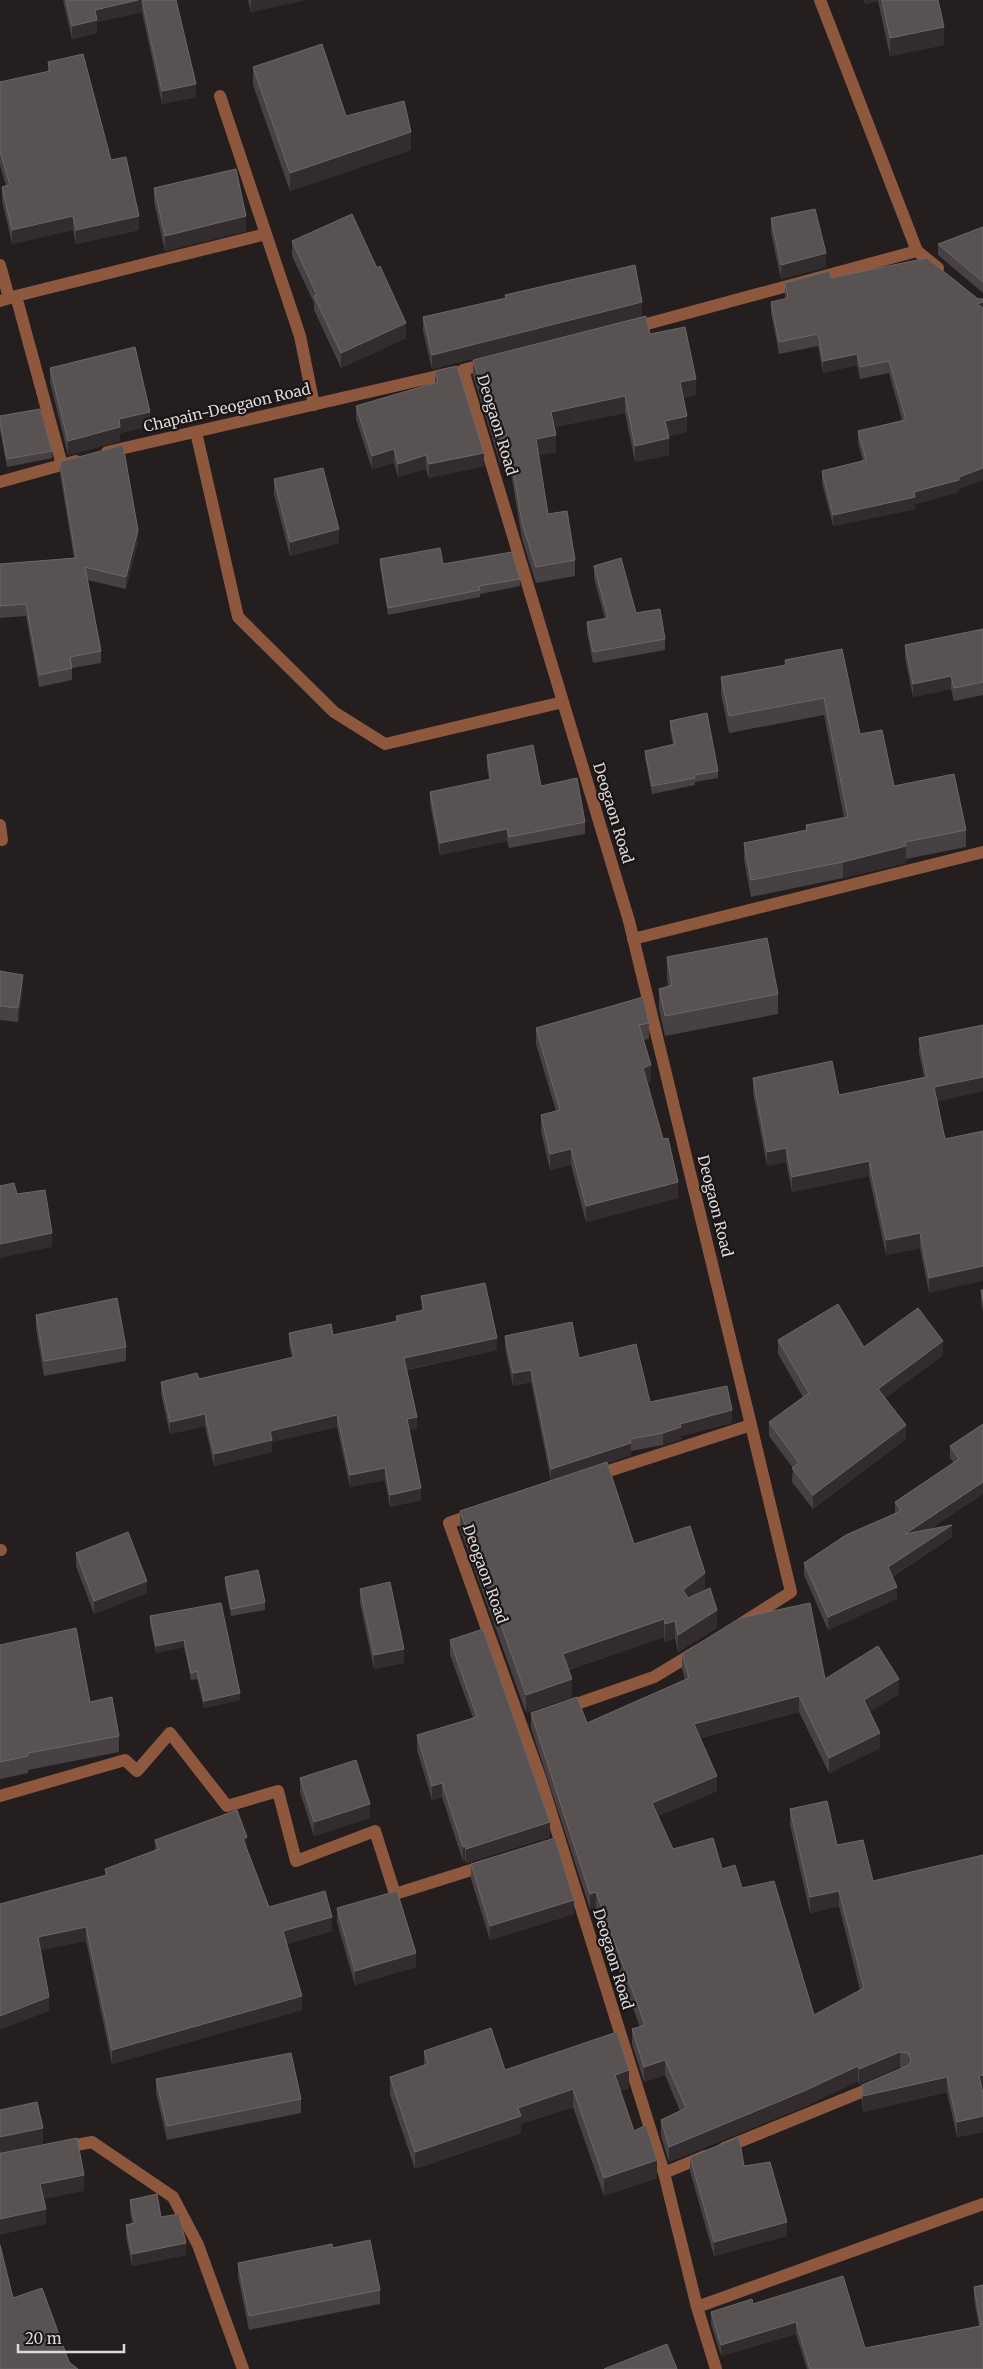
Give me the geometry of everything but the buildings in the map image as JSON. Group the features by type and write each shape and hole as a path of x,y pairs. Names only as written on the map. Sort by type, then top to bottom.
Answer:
{"street":[{"path":"820,0 917,251 945,274"},
{"path":"220,96 300,336 314,405"},
{"path":"8,298 266,234"},
{"path":"621,330 917,251"},
{"path":"0,265 8,298 62,465"},
{"name":"Deogaon Road","path":"500,360 463,370 633,938 791,1592 735,1627"},
{"name":"Chapain-Deogaon Road","path":"0,482 89,457 463,370"},
{"path":"196,432 238,617 334,712 385,744 563,702"},
{"path":"0,825 2,840 0,840"},
{"path":"633,938 922,869 983,852"},
{"path":"581,1480 751,1426"},
{"name":"Deogaon Road","path":"487,1510 449,1522 525,1722 555,1843 664,2173 697,2307 716,2369"},
{"path":"556,1711 654,1677 711,1642"},
{"path":"0,1796 125,1760 138,1771 170,1733 227,1806 278,1792 296,1861 375,1831 395,1894 496,1862"},
{"path":"664,2173 885,2082"},
{"path":"53,2150 92,2142 173,2197 198,2244 243,2369"},
{"path":"697,2307 983,2204"}]}
